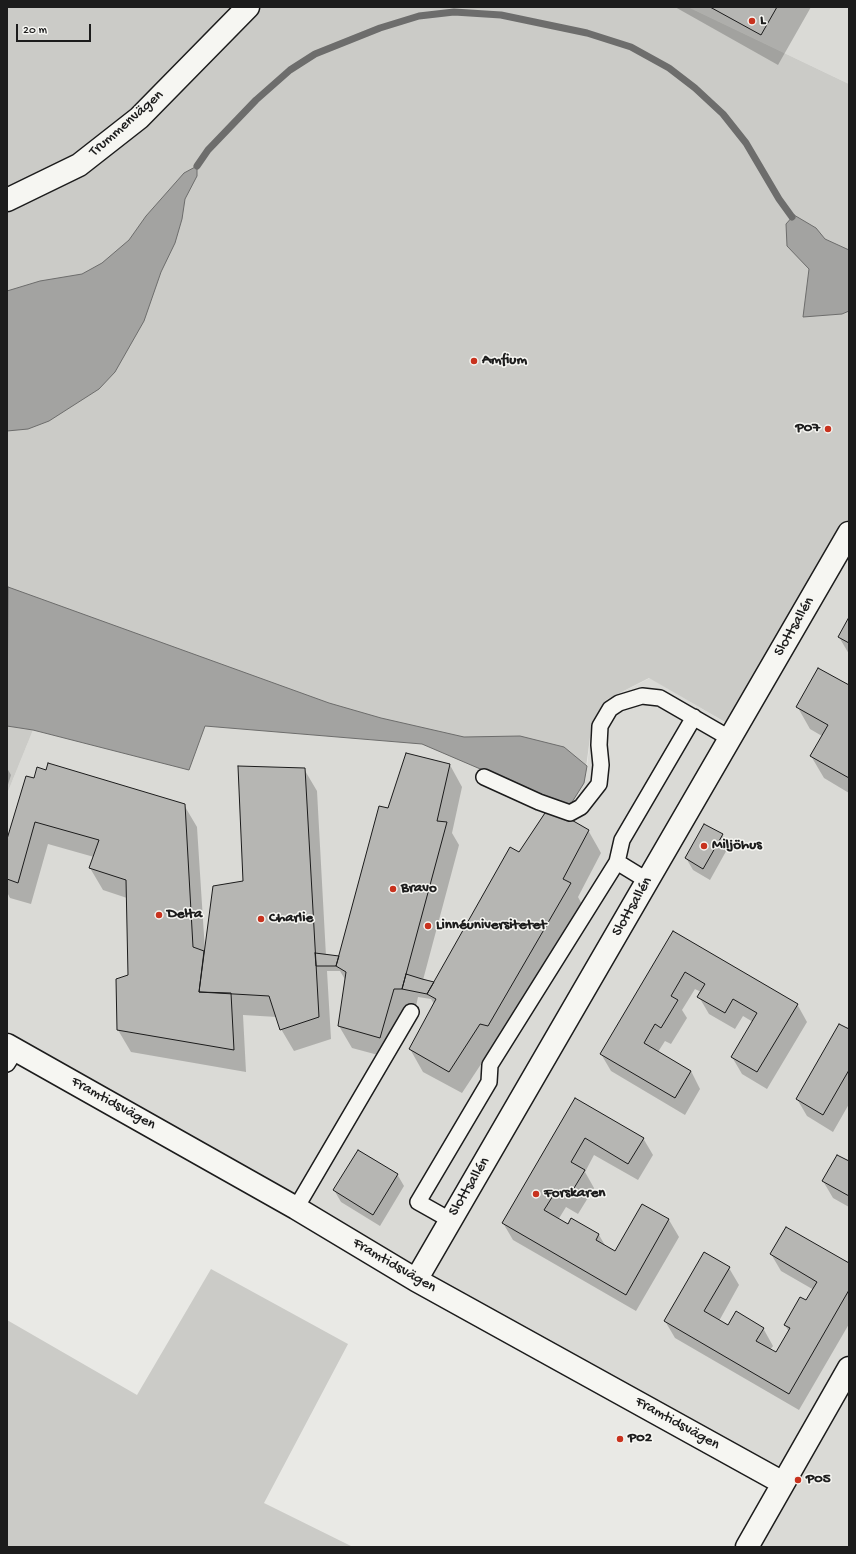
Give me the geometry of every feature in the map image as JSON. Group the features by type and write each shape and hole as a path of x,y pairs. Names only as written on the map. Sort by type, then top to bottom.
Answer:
{"street":[{"name":"Trummenvägen","path":"7,200 79,166 139,118 248,7"},
{"name":"Slottsallén","path":"416,1280 731,739 849,533"},
{"name":"Framtidsvägen","path":"10,1053 296,1208 416,1280 783,1483"},
{"path":"747,1547 849,1368"}],"lane":[{"path":"484,777 539,802 570,813 581,807 599,784 601,765 599,744 600,726 610,709 619,703 642,696 660,698 731,739"},
{"path":"450,1220 418,1202 489,1082 490,1065 616,862 622,840 694,717"},
{"path":"616,862 648,881"},
{"path":"296,1208 411,1012"}],"shaded area":[{"path":"7,7 688,7 849,84 849,534 737,729 649,678 606,700 592,722 584,783 569,807 422,744 205,726 189,770 33,730 7,794"},
{"path":"688,7 849,7 849,84"},
{"path":"197,166 197,176 185,199 182,219 175,243 161,272 144,321 115,372 99,389 49,421 28,429 7,431 7,291 40,281 82,274 102,263 129,240 146,216 184,173"},
{"path":"794,215 816,228 825,239 849,250 849,311 842,314 803,317 809,269 787,246 786,224"},
{"name":"Linnéuniversitetet","path":"849,534 849,1547 745,1547 783,1483 7,1045 7,794 33,730 189,770 205,726 422,744 569,807 587,766 592,722 606,700 650,678 736,729"},
{"path":"8,587 329,703 381,718 464,737 520,736 564,747 587,766 584,783 569,807 422,744 205,726 189,770 33,730 7,726"},
{"path":"211,1269 348,1344 264,1503 353,1547 7,1547 7,1320 137,1395"}],"building":[{"name":"L","path":"710,7 777,7 761,35"},
{"path":"849,617 849,643 838,637"},
{"path":"818,668 849,685 849,778 810,756 828,725 796,707"},
{"name":"Bravo","path":"406,753 450,764 437,821 447,822 402,989 394,989 380,1038 338,1026 346,972 336,966 379,806 388,808"},
{"name":"Delta","path":"48,763 185,804 193,947 204,951 199,992 231,993 234,1050 117,1030 116,979 128,975 126,880 89,868 99,840 35,822 18,883 7,879 7,839 26,776 34,778 37,767 46,770"},
{"name":"Charlie","path":"238,766 305,768 319,1017 280,1030 269,996 199,992 213,886 243,881"},
{"path":"549,807 589,830 563,879 571,883 488,1026 480,1024 449,1072 409,1049 436,999 427,994 510,847 519,852"},
{"name":"Miljöhus","path":"704,824 723,834 703,869 685,858"},
{"path":"673,931 798,1004 757,1072 731,1057 757,1013 733,999 725,1013 697,997 705,984 685,972 671,996 678,1000 661,1028 655,1024 644,1043 691,1071 675,1098 600,1054"},
{"path":"315,953 339,956 336,966 316,966"},
{"path":"406,974 434,982 427,994 402,989"},
{"path":"839,1024 849,1029 849,1070 823,1115 796,1099"},
{"name":"Forskaren","path":"575,1098 644,1138 628,1164 585,1138 571,1162 585,1170 568,1198 556,1191 544,1210 568,1224 571,1218 599,1234 596,1240 615,1251 642,1204 669,1219 626,1295 502,1223"},
{"path":"358,1150 398,1174 373,1215 333,1190"},
{"path":"837,1155 849,1161 849,1196 822,1181"},
{"path":"786,1227 849,1263 849,1290 789,1394 664,1321 704,1252 730,1267 704,1311 728,1325 736,1311 764,1328 756,1341 776,1352 790,1328 784,1325 800,1297 806,1300 817,1282 770,1254"}],"waterway":[{"path":"197,166 208,150 256,100 290,70 315,54 380,28 419,16 454,12 501,15 587,33 631,47 669,68 695,88 723,114 746,143 779,199 792,217"}],"place":[{"name":"L","path":"752,21"},
{"name":"Amfium","path":"474,361"},
{"name":"P07","path":"828,429"},
{"name":"Miljöhus","path":"704,846"},
{"name":"Bravo","path":"393,889"},
{"name":"Delta","path":"159,915"},
{"name":"Charlie","path":"261,919"},
{"name":"Linnéuniversitetet","path":"428,926"},
{"name":"Forskaren","path":"536,1194"},
{"name":"P02","path":"620,1439"},
{"name":"P05","path":"798,1480"}]}
